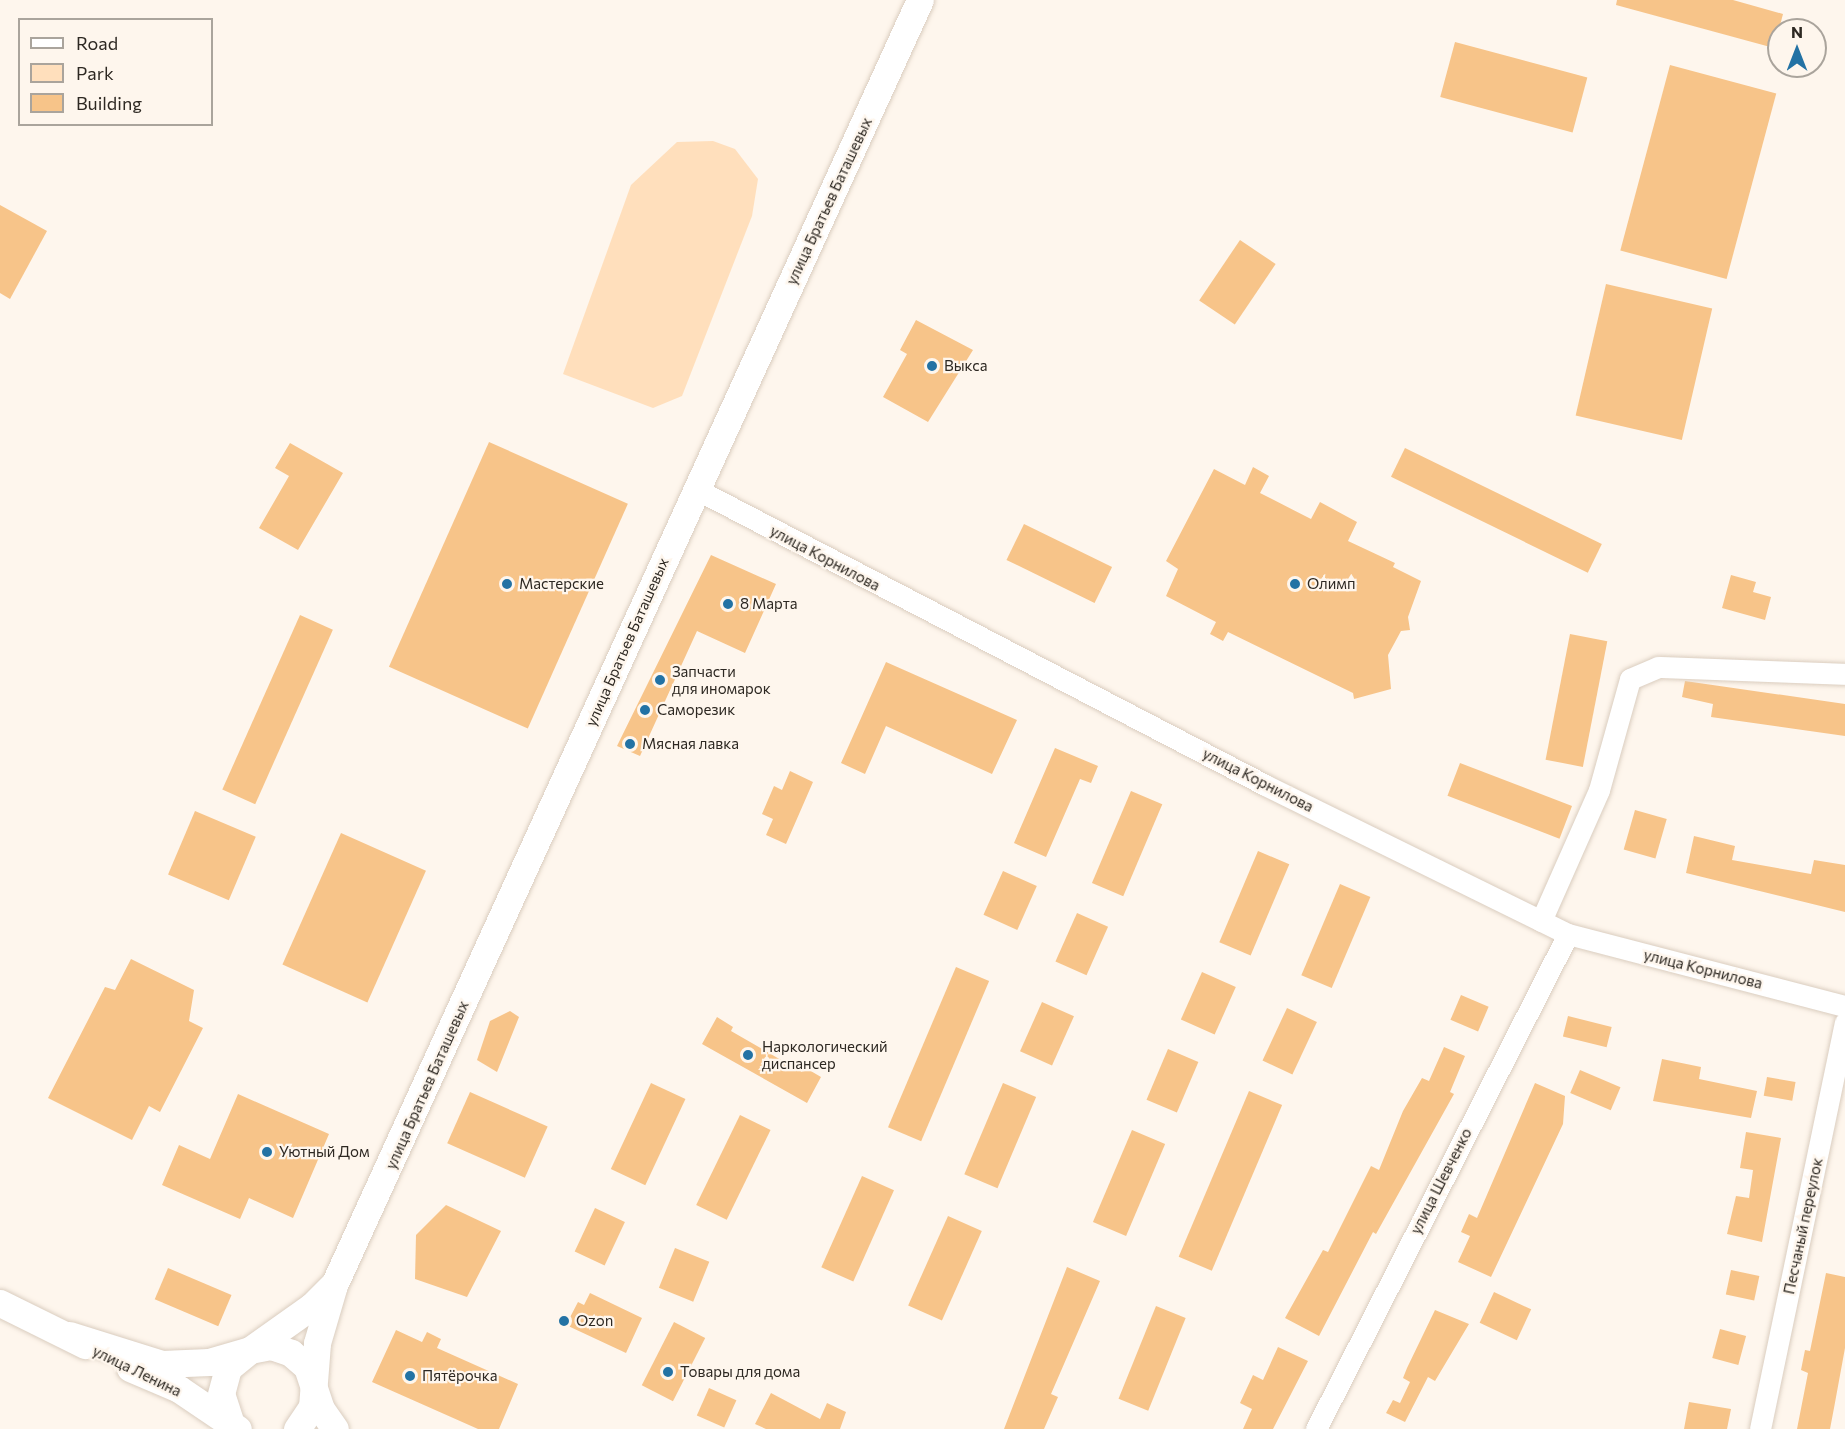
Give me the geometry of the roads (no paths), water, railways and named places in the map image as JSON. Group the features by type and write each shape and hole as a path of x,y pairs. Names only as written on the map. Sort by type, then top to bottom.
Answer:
{"street":[{"name":"улица Братьев Баташевых","path":"314,1387 317,1343 334,1285 920,0"},
{"name":"улица Корнилова","path":"696,489 1265,785 1568,934 1845,1006"},
{"path":"1541,921 1599,790 1630,679 1658,667 1845,674"},
{"name":"улица Шевченко","path":"1316,1429 1568,934"},
{"name":"Песчаный переулок","path":"1760,1429 1845,1023"},
{"name":"улица Братьев Баташевых","path":"234,1426 223,1409 222,1380 228,1368 312,1306 334,1285"},
{"name":"улица Ленина","path":"0,1303 69,1335 100,1355 179,1389 234,1426"},
{"name":"улица Братьев Баташевых","path":"69,1335 162,1364 209,1362 271,1346 291,1353 307,1367 314,1387"},
{"path":"297,1429 312,1407 314,1387"},
{"path":"314,1387 335,1429"}],"place":[{"name":"Выкса","path":"932,366"},
{"name":"Мастерские","path":"507,584"},
{"name":"Олимп","path":"1295,584"},
{"name":"8 Марта","path":"728,604"},
{"name":"Запчасти для иномарок","path":"660,680"},
{"name":"Саморезик","path":"645,710"},
{"name":"Мясная лавка","path":"630,744"},
{"name":"Наркологический диспансер","path":"748,1055"},
{"name":"Уютный Дом","path":"267,1152"},
{"name":"Ozon","path":"564,1321"},
{"name":"Товары для дома","path":"668,1372"},
{"name":"Пятёрочка","path":"410,1376"}]}
